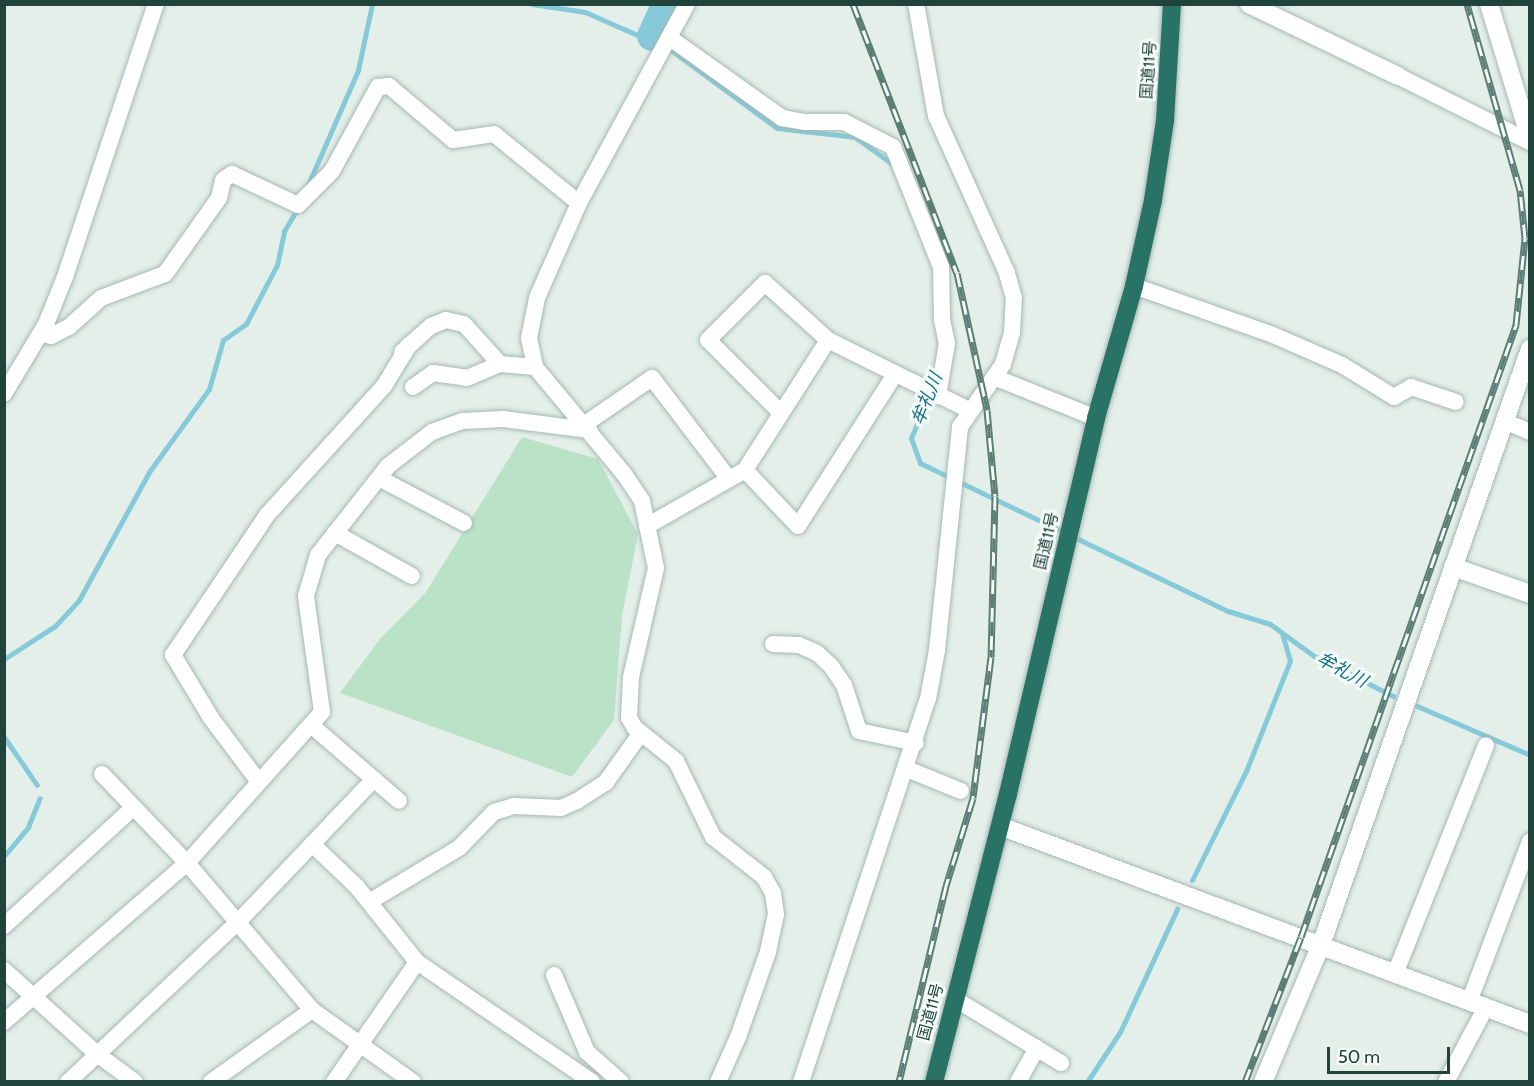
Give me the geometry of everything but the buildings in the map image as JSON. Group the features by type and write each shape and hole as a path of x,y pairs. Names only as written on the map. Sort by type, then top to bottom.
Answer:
{"highway":[{"name":"国道11号","path":"934,1082 1000,826 1096,418 1134,286 1153,200 1165,121 1172,4"}],"street":[{"path":"4,394 41,333 65,277 156,4"},
{"path":"687,4 579,203 537,298 529,338 535,367 587,427 642,501 656,568 631,677 629,718 641,733 676,761 713,837 764,877 773,893 776,915 768,952 738,1037 718,1082"},
{"path":"801,1082 916,743 937,650 952,481 960,427 969,410 1003,364 1012,333 1014,298 993,234 936,116 916,4"},
{"path":"1249,4 1340,45 1530,140"},
{"path":"1489,4 1530,140"},
{"path":"670,38 782,118 804,122 844,122 893,147 941,267 942,320 947,343 932,394"},
{"path":"41,333 51,336 69,327 101,298 165,274 219,198 223,180 232,174 298,205 332,171 378,87 389,86 453,140 494,134 579,203"},
{"path":"781,413 708,340 765,283 828,340 894,376 969,410"},
{"path":"1134,286 1273,335 1342,364 1394,397 1411,387 1456,402"},
{"path":"350,406 409,345 431,326 446,320 464,324 500,364"},
{"path":"647,526 745,470 828,340"},
{"path":"259,782 211,718 173,655 267,515 384,386 409,345"},
{"path":"1263,1082 1321,945 1530,349"},
{"path":"413,387 433,373 467,378 500,364 535,367"},
{"path":"745,470 798,526 894,376"},
{"path":"994,377 1096,418"},
{"path":"4,1022 36,998 187,863 322,712 306,596 318,555 379,478 432,432 463,421 503,419 587,427 652,378 729,478"},
{"path":"1504,421 1530,432"},
{"path":"379,478 464,523"},
{"path":"335,533 412,576"},
{"path":"1453,567 1530,594"},
{"path":"773,644 799,645 817,653 831,666 844,685 859,731 916,743"},
{"path":"311,725 399,801"},
{"path":"369,902 459,848 494,812 514,806 561,808 577,801 606,782 641,733"},
{"path":"1395,974 1486,745"},
{"path":"907,769 961,791"},
{"path":"102,774 187,863 312,1010 413,1082"},
{"path":"68,1082 238,922 374,779"},
{"path":"4,926 134,807"},
{"path":"1000,826 1530,1024"},
{"path":"1446,1082 1477,1005 1530,841"},
{"path":"312,844 369,902 417,962 592,1082"},
{"path":"334,1082 417,962"},
{"path":"4,970 97,1054 135,1082"},
{"path":"554,975 587,1052 621,1082"},
{"path":"955,999 1061,1064"},
{"path":"211,1082 312,1010"},
{"path":"1018,1082 1037,1048"}],"green space":[{"path":"522,437 598,459 638,534 622,616 614,720 572,777 340,693 380,639 426,592"}],"waterway":[{"path":"307,187 358,70 372,4"},
{"name":"牟礼川","path":"532,4 585,12 644,38 652,36 777,128 855,137 895,166"},
{"name":"牟礼川","path":"652,36 667,4"},
{"path":"4,659 55,626 79,600 149,472 209,389 223,340 246,324 277,265 284,231 296,211"},
{"name":"牟礼川","path":"930,392 911,438 920,463 1228,611 1270,624 1314,656 1393,696"},
{"path":"1192,880 1246,771 1290,661 1282,633"},
{"name":"牟礼川","path":"1417,706 1530,755"},
{"path":"4,737 37,785"},
{"path":"4,856 28,827 40,798"},
{"path":"1087,1082 1120,1032 1177,909"}],"railway":[{"path":"853,4 957,273 987,410 995,496 991,657 973,798 946,886 899,1082"},
{"path":"1245,1082 1301,937 1516,325 1525,238 1520,190 1467,4"}]}
